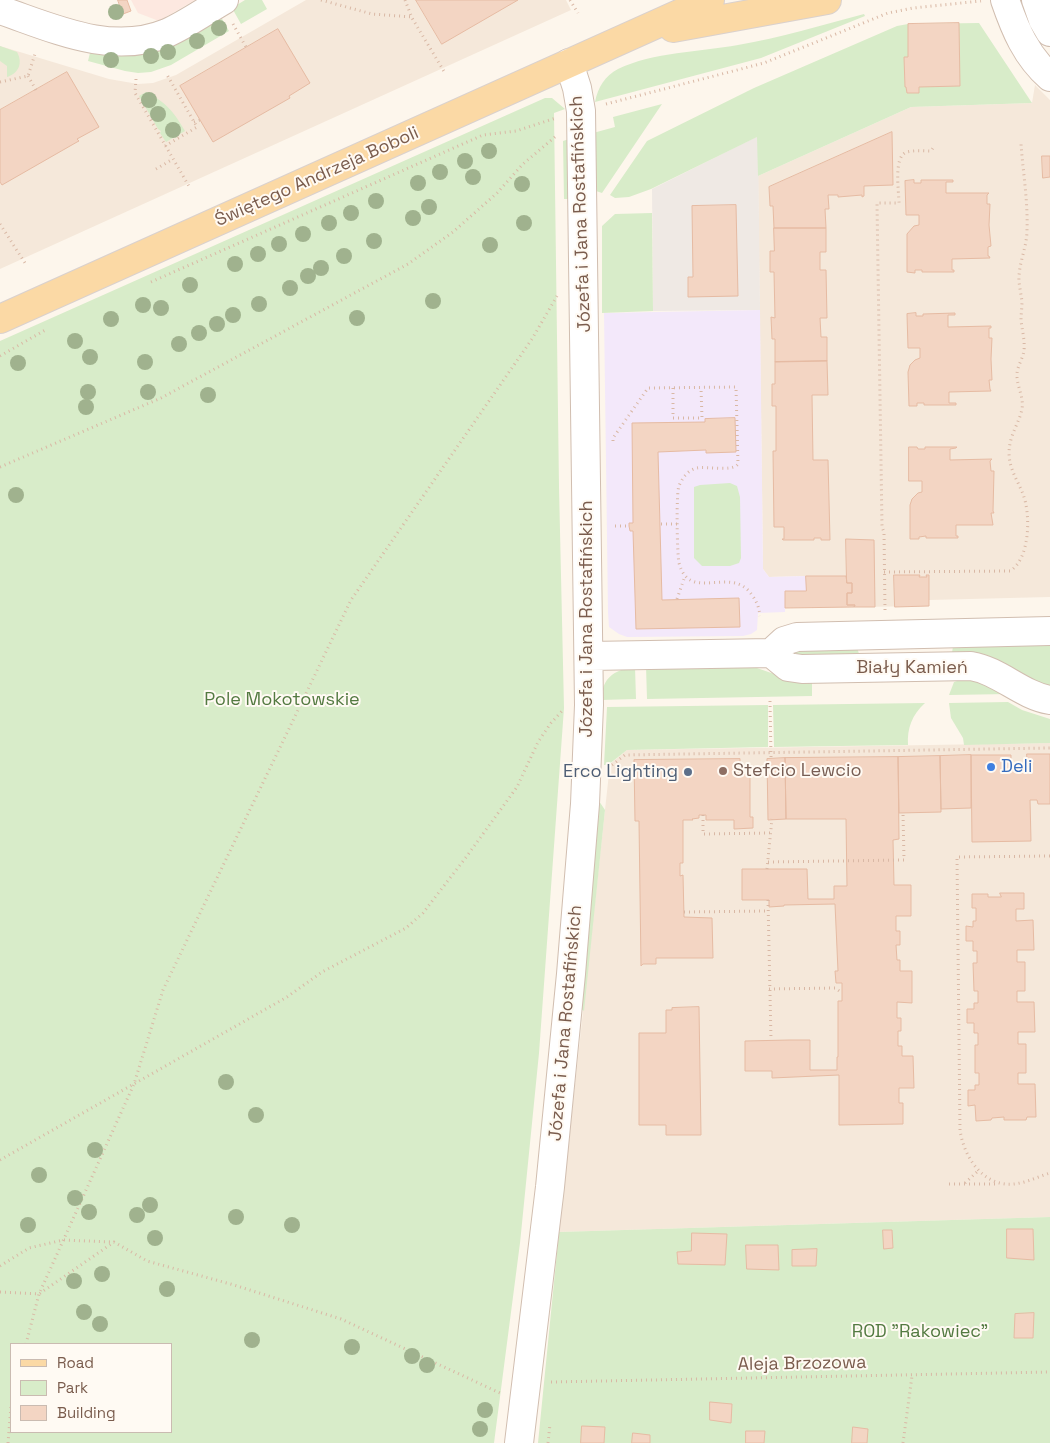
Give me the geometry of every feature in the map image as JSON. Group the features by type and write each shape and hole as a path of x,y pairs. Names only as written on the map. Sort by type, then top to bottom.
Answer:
{"main road":[{"name":"Świętego Andrzeja Boboli","path":"0,320 710,0"},
{"name":"Świętego Andrzeja Boboli","path":"634,34 826,0"}],"street":[{"path":"0,10 79,37 102,41 119,41 136,40 168,32 224,0"},
{"path":"1005,0 1018,35 1030,55 1050,77"},
{"path":"1036,0 1043,20 1050,32"},
{"name":"Józefa i Jana Rostafińskich","path":"519,1443 550,1187 571,974 585,804 589,705 581,111 578,88 569,63"},
{"name":"Biały Kamień","path":"1050,631 797,637 784,640 771,653 793,669 970,666 987,670 1030,694 1050,700"},
{"path":"940,634 940,666"},
{"path":"868,635 869,668"},
{"path":"589,656 771,653"}],"path":[{"path":"321,0 372,14 412,17"},
{"path":"405,0 412,17 445,73"},
{"path":"570,0 578,13"},
{"path":"602,106 764,62 888,13 951,2 983,0"},
{"path":"36,54 28,76 36,90"},
{"path":"165,146 197,127 166,73"},
{"path":"0,82 28,76"},
{"path":"136,79 135,93 190,188"},
{"path":"148,283 483,136 516,131 562,116"},
{"path":"194,122 200,120"},
{"path":"0,467 161,398 408,264 453,232 497,193 523,164 558,134"},
{"path":"884,572 1010,572 1016,568 1022,559 1026,544 1026,508 1023,494 1011,470 1009,452 1011,434 1022,410 1022,398 1017,375 1018,364 1024,353 1021,319 1022,300 1019,281 1021,257 1028,233 1021,144"},
{"path":"885,614 877,203 899,203 898,162 902,155 906,152 931,151 935,145"},
{"path":"156,169 173,159"},
{"path":"0,224 25,263"},
{"path":"26,1343 39,1294 134,1084 163,990 351,600 532,339 558,292"},
{"path":"0,356 51,327"},
{"path":"613,448 613,438 648,388 736,387 738,464 733,468 697,468 685,475 678,488 678,557 685,576 696,583 731,582 740,584 748,589 759,606 760,616"},
{"path":"673,388 673,418 702,418 701,388"},
{"path":"615,516 615,526"},
{"path":"661,524 678,524"},
{"path":"607,526 629,526"},
{"path":"677,599 685,576"},
{"path":"770,701 771,758"},
{"path":"0,1160 288,997 322,972 406,928 423,913 517,788 538,742 564,708"},
{"path":"608,769 625,755 1050,748"},
{"path":"902,751 902,756"},
{"path":"768,862 904,860 903,813"},
{"path":"703,815 703,834 771,833"},
{"path":"767,869 772,820"},
{"path":"999,1184 979,1170 968,1155 962,1144 960,1130 957,857 1050,856"},
{"path":"768,900 771,1040"},
{"path":"684,912 768,911"},
{"path":"770,989 835,988 842,993"},
{"path":"964,1184 979,1170"},
{"path":"949,1184 1019,1183 1050,1173"},
{"path":"0,1266 29,1248 63,1240 114,1242 147,1262 234,1285 341,1319 505,1396"},
{"path":"0,1292 39,1294 114,1242"},
{"name":"Aleja Brzozowa","path":"554,1382 1050,1372"},
{"path":"903,1443 912,1376"},
{"path":"8,1443 10,1418"}],"shaded area":[{"path":"131,0 195,0 159,21 138,13"},
{"path":"306,0 566,0 571,10 0,269 0,46 109,79 138,84 153,83 176,75"},
{"path":"1035,85 1050,100 1050,597 929,600 929,606 785,608 785,591 806,576 769,577 763,569 758,176 911,107 1032,103"},
{"path":"758,136 760,310 653,311 652,189"},
{"path":"760,310 763,569 769,577 806,576 806,591 785,591 785,612 758,613 757,630 743,636 627,637 619,634 609,627 608,612 604,313"},
{"path":"1050,743 1050,1217 559,1232 610,764 627,750"}],"green space":[{"path":"245,0 262,0 267,9 241,24 232,8"},
{"path":"864,14 865,16 761,58 595,102 598,91 606,79 613,72 632,63 677,53 754,42"},
{"path":"221,17 229,31 171,65 151,72 125,71 88,61 90,53 116,55"},
{"path":"979,23 1032,103 911,107 758,176 757,137 651,189 629,197 615,198 610,195 647,141 754,88 897,26 908,24"},
{"path":"0,46 17,52 20,60 17,70 7,77 7,66 0,61"},
{"path":"146,92 169,108 185,131 166,142 139,96"},
{"name":"Pole Mokotowskie","path":"545,98 552,98 565,109 554,113 564,708 539,1053 520,1243 494,1443 0,1443 0,341"},
{"path":"662,104 602,193 593,190 593,133 615,127 613,117"},
{"path":"569,139 570,199 564,199 563,141"},
{"path":"652,213 653,311 602,313 602,226 615,214"},
{"path":"730,483 737,486 740,497 741,558 739,563 730,566 702,566 694,558 694,487"},
{"path":"1050,640 1050,691 952,653 953,646"},
{"path":"857,647 859,654 793,656 794,648"},
{"path":"646,666 754,667 777,675 812,681 812,696 647,699"},
{"path":"635,667 636,699 601,700 604,687 609,678 617,672"},
{"path":"969,677 1009,694 949,695 954,682"},
{"path":"1008,702 1022,710 1050,719 1050,743 964,745 963,738 951,718 949,703"},
{"path":"925,703 911,722 908,733 908,745 774,747 773,705"},
{"path":"768,705 768,747 627,750 608,765 604,765 607,707"},
{"path":"599,801 605,810 584,1011 581,1009"},
{"name":"ROD \"Rakowiec\"","path":"1050,1217 1050,1443 538,1443 559,1232"}],"building":[{"path":"118,0 127,0 131,11 123,14"},
{"path":"416,0 518,0 442,44"},
{"path":"959,23 960,86 919,87 919,93 907,93 904,57 908,57 908,24"},
{"path":"278,29 310,83 289,96 290,98 213,142 180,86"},
{"path":"67,72 99,127 77,139 79,141 2,185 0,182 0,110"},
{"path":"892,132 893,185 864,186 864,196 862,197 862,195 838,197 838,195 828,195 829,209 825,209 826,228 774,228 773,206 770,206 769,187"},
{"path":"1042,156 1050,156 1050,177 1043,178"},
{"path":"914,180 914,183 921,183 921,180 953,180 953,182 946,182 946,193 989,193 987,195 987,204 990,204 991,246 988,247 988,256 990,258 952,259 952,270 954,272 922,272 922,270 915,270 915,273 907,272 907,234 914,226 919,225 919,215 906,215 905,181"},
{"path":"736,205 738,296 688,297 688,277 693,277 692,206"},
{"path":"774,228 826,228 826,252 820,252 820,270 826,270 827,318 820,318 821,337 827,337 827,361 775,362 775,339 772,339 771,317 775,318 774,272 770,272 770,251 774,251"},
{"path":"916,313 916,316 923,316 923,314 955,313 955,315 948,315 948,327 991,326 989,328 989,338 992,338 992,380 989,380 991,391 949,392 949,403 956,403 956,405 924,405 924,403 917,403 917,406 909,406 908,372 910,365 920,358 920,348 908,348 907,314"},
{"path":"827,361 828,395 812,395 813,460 828,460 830,540 814,538 814,540 783,540 784,527 774,527 773,451 776,451 776,406 772,406 772,384 775,384 775,362"},
{"path":"735,418 736,452 706,453 706,450 658,452 662,600 739,598 740,627 636,629 633,531 630,531 629,526 629,523 633,523 632,423 705,422 705,419"},
{"path":"909,447 925,449 925,447 957,447 950,449 950,460 992,459 990,461 991,471 994,471 994,513 991,513 993,525 956,525 956,536 958,538 926,538 926,536 919,537 919,539 910,539 910,505 912,499 922,492 922,481 909,481"},
{"path":"846,539 874,540 875,607 847,605 847,593 852,593 852,583 847,583"},
{"path":"894,575 920,575 919,577 927,577 926,575 929,575 929,606 895,607"},
{"path":"806,576 846,576 847,583 852,583 852,593 847,593 847,605 855,605 854,607 785,608 785,591 806,591"},
{"path":"1027,754 1050,754 1050,804 1038,804 1037,800 1030,800 1031,841 972,842 971,755 1011,755 1011,765 1027,764"},
{"path":"971,755 971,808 941,809 940,756"},
{"path":"940,756 941,812 899,813 898,757"},
{"path":"898,757 899,839 893,840 894,885 911,885 911,916 896,916 896,931 900,931 900,945 896,945 897,960 900,960 900,971 912,971 912,1003 897,1002 897,1018 901,1018 901,1031 898,1031 898,1046 902,1046 902,1056 913,1056 914,1088 899,1088 899,1103 903,1103 903,1124 839,1125 839,1075 772,1078 772,1071 745,1071 745,1041 789,1040 810,1040 810,1070 837,1070 838,1001 842,1001 842,983 836,983 835,971 838,971 835,904 769,907 769,900 742,900 742,869 807,869 808,899 834,899 834,886 847,886 846,819 786,819 785,758"},
{"path":"785,758 786,819 768,820 767,759"},
{"path":"740,759 740,774 750,774 750,817 753,817 753,828 734,829 734,820 706,820 706,815 699,815 699,818 693,820 683,820 683,863 680,863 680,876 683,875 684,917 712,918 713,958 656,958 656,964 643,964 641,966 639,821 635,821 634,760"},
{"path":"1000,893 1024,893 1024,909 1016,909 1016,921 1033,920 1034,950 1017,950 1017,962 1025,962 1025,991 1017,991 1017,1002 1034,1002 1035,1032 1018,1032 1018,1044 1026,1044 1026,1073 1018,1073 1018,1084 1035,1084 1036,1117 1027,1117 1026,1120 1004,1120 1004,1117 976,1121 975,1105 968,1106 968,1090 975,1090 975,1085 979,1085 979,1073 975,1073 975,1045 978,1045 978,1033 974,1033 974,1023 967,1023 967,1009 974,1009 974,1003 978,1003 978,991 974,991 973,963 977,963 977,951 973,951 973,941 966,941 966,926 973,927 973,921 976,921 976,908 972,908 972,894 988,894 988,897 1001,897"},
{"path":"699,1007 701,1135 666,1135 666,1125 639,1125 639,1033 666,1033 666,1010"},
{"path":"1007,1229 1033,1229 1034,1260 1007,1258"},
{"path":"883,1230 892,1230 893,1248 884,1249"},
{"path":"692,1233 727,1234 725,1265 678,1264 677,1252 691,1251"},
{"path":"746,1245 778,1245 779,1270 747,1269"},
{"path":"817,1249 816,1266 792,1266 792,1250"},
{"path":"1034,1313 1033,1338 1014,1338 1015,1314"},
{"path":"710,1402 732,1404 731,1423 710,1420"},
{"path":"582,1426 605,1427 604,1443 581,1443"},
{"path":"853,1427 868,1429 867,1443 852,1443"},
{"path":"746,1431 765,1431 764,1443 746,1443"},
{"path":"633,1433 650,1435 650,1443 632,1443"}],"place":[{"name":"Deli","path":"991,767"},
{"name":"Stefcio Lewcio","path":"723,771"},
{"name":"Erco Lighting","path":"688,772"}]}
